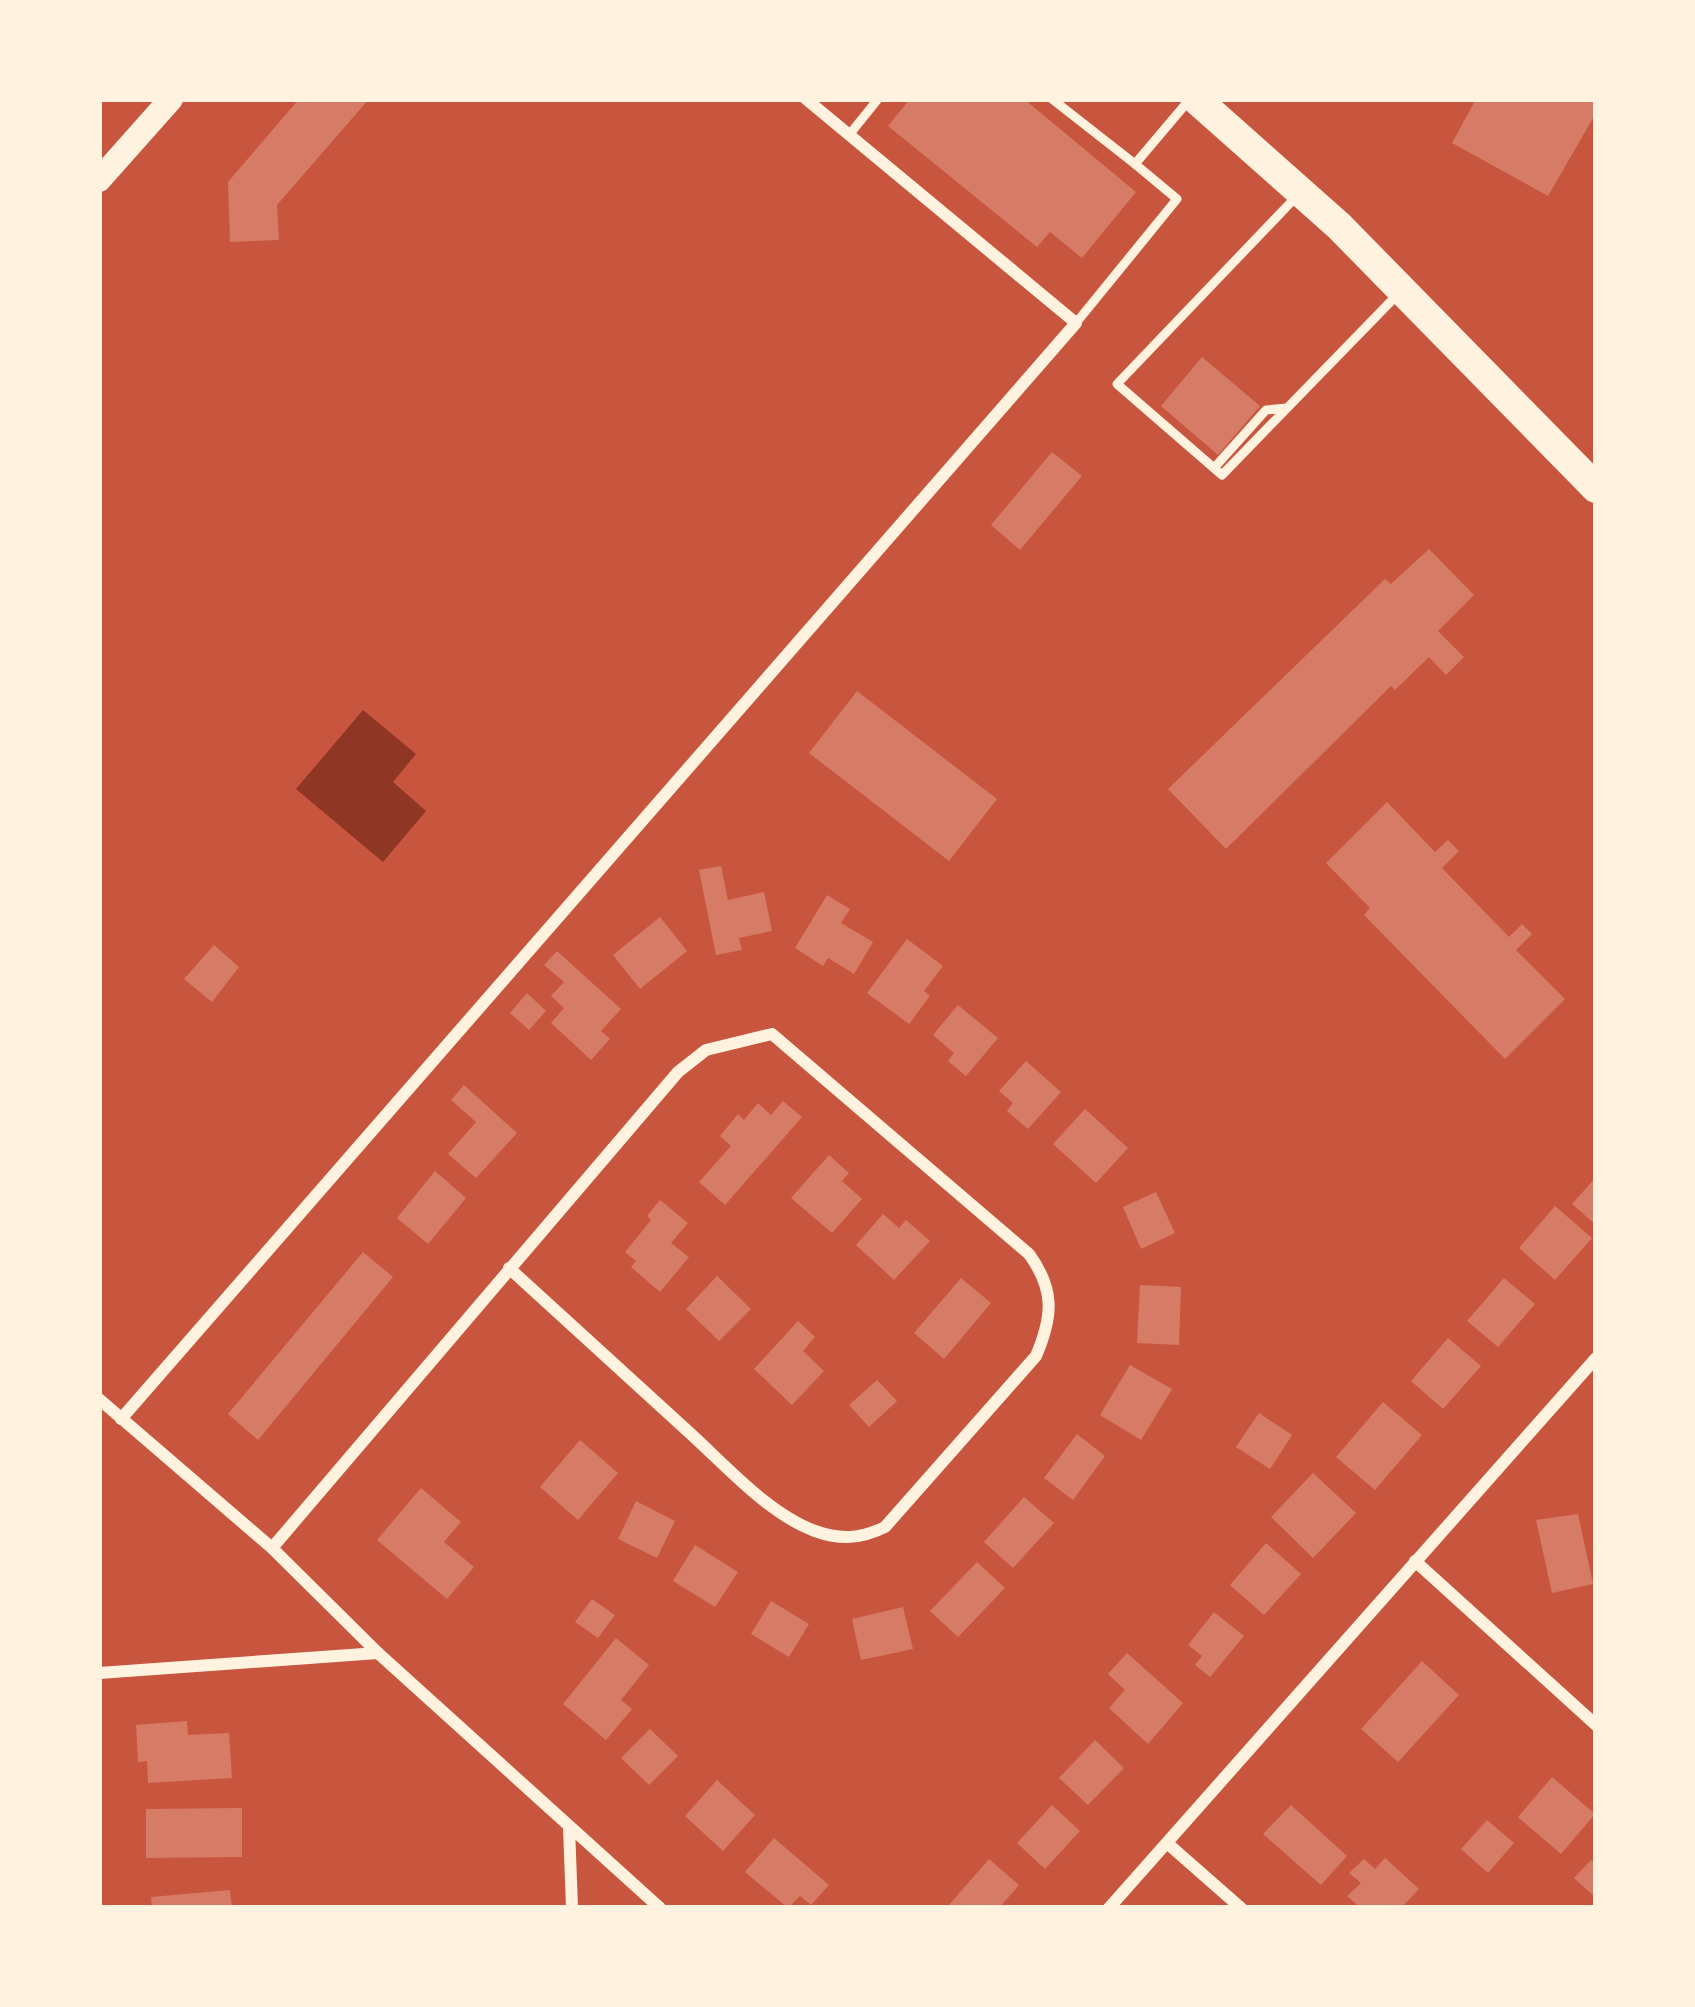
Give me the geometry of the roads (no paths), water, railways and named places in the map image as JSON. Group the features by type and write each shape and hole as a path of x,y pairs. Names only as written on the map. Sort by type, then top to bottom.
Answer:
{"main road":[{"path":"99,180 171,99"},
{"path":"1193,99 1302,191 1596,488"}],"street":[{"path":"121,1419 1076,323 806,99"},
{"path":"272,1548 509,1268 678,1072 706,1050 772,1034 1029,1254 1051,1297 1048,1327 1036,1356 885,1527 863,1538 836,1537 810,1529 779,1510 509,1268"},
{"path":"1108,1908 1596,1358"},
{"path":"99,1399 272,1548 379,1653 660,1908"},
{"path":"1415,1561 1596,1725"},
{"path":"99,1673 379,1653"},
{"path":"568,1826 572,1908"},
{"path":"1167,1843 1241,1908"}],"lane":[{"path":"849,135 878,99"},
{"path":"1052,99 1177,199 1076,323"},
{"path":"1135,164 1193,99"},
{"path":"1302,191 1117,384 1222,475 1402,290"}]}
